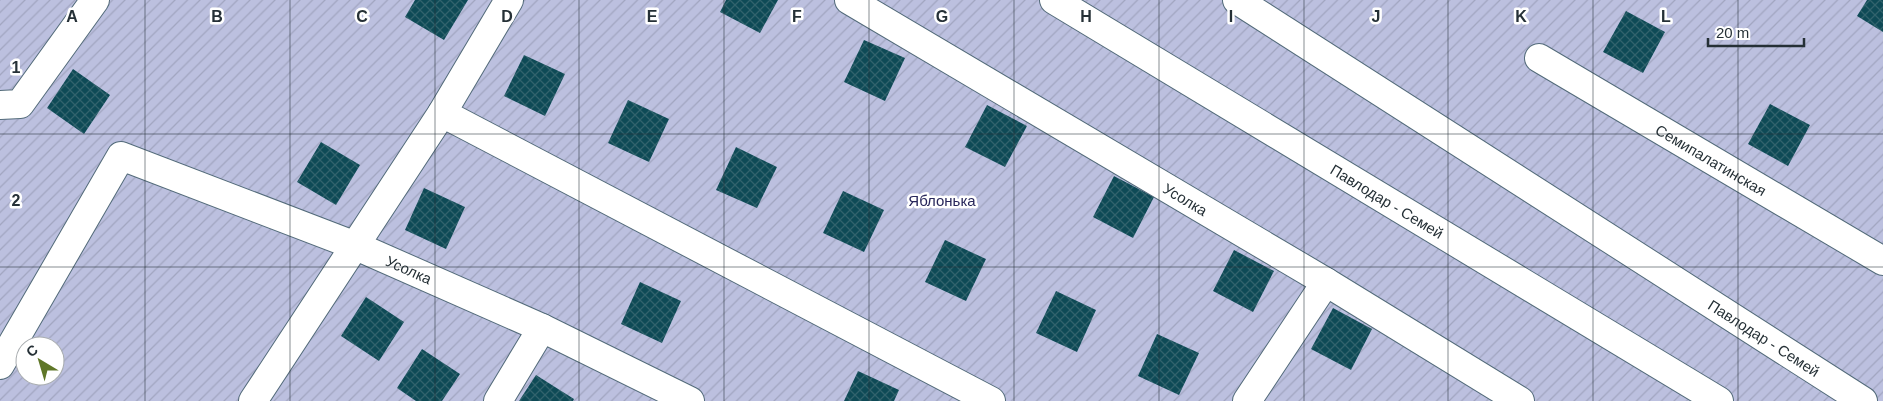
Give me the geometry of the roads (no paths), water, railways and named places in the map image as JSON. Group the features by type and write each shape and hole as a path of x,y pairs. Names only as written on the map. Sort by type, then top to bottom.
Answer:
{"main road":[{"path":"0,104 20,104 95,0"},
{"path":"253,401 442,113 509,0"},
{"name":"Усолка","path":"848,0 1326,282 1520,401"},
{"name":"Павлодар - Семей","path":"1054,0 1720,401"},
{"name":"Павлодар - Семей","path":"1237,0 1863,401"},
{"name":"Семипалатинская","path":"1539,58 1883,261"},
{"path":"442,113 991,401"},
{"name":"Усолка","path":"0,365 121,156 356,246 542,328 690,401"},
{"path":"1247,401 1326,282"},
{"path":"498,401 542,328"}],"park label":[{"name":"Яблонька","path":"942,200"}]}
